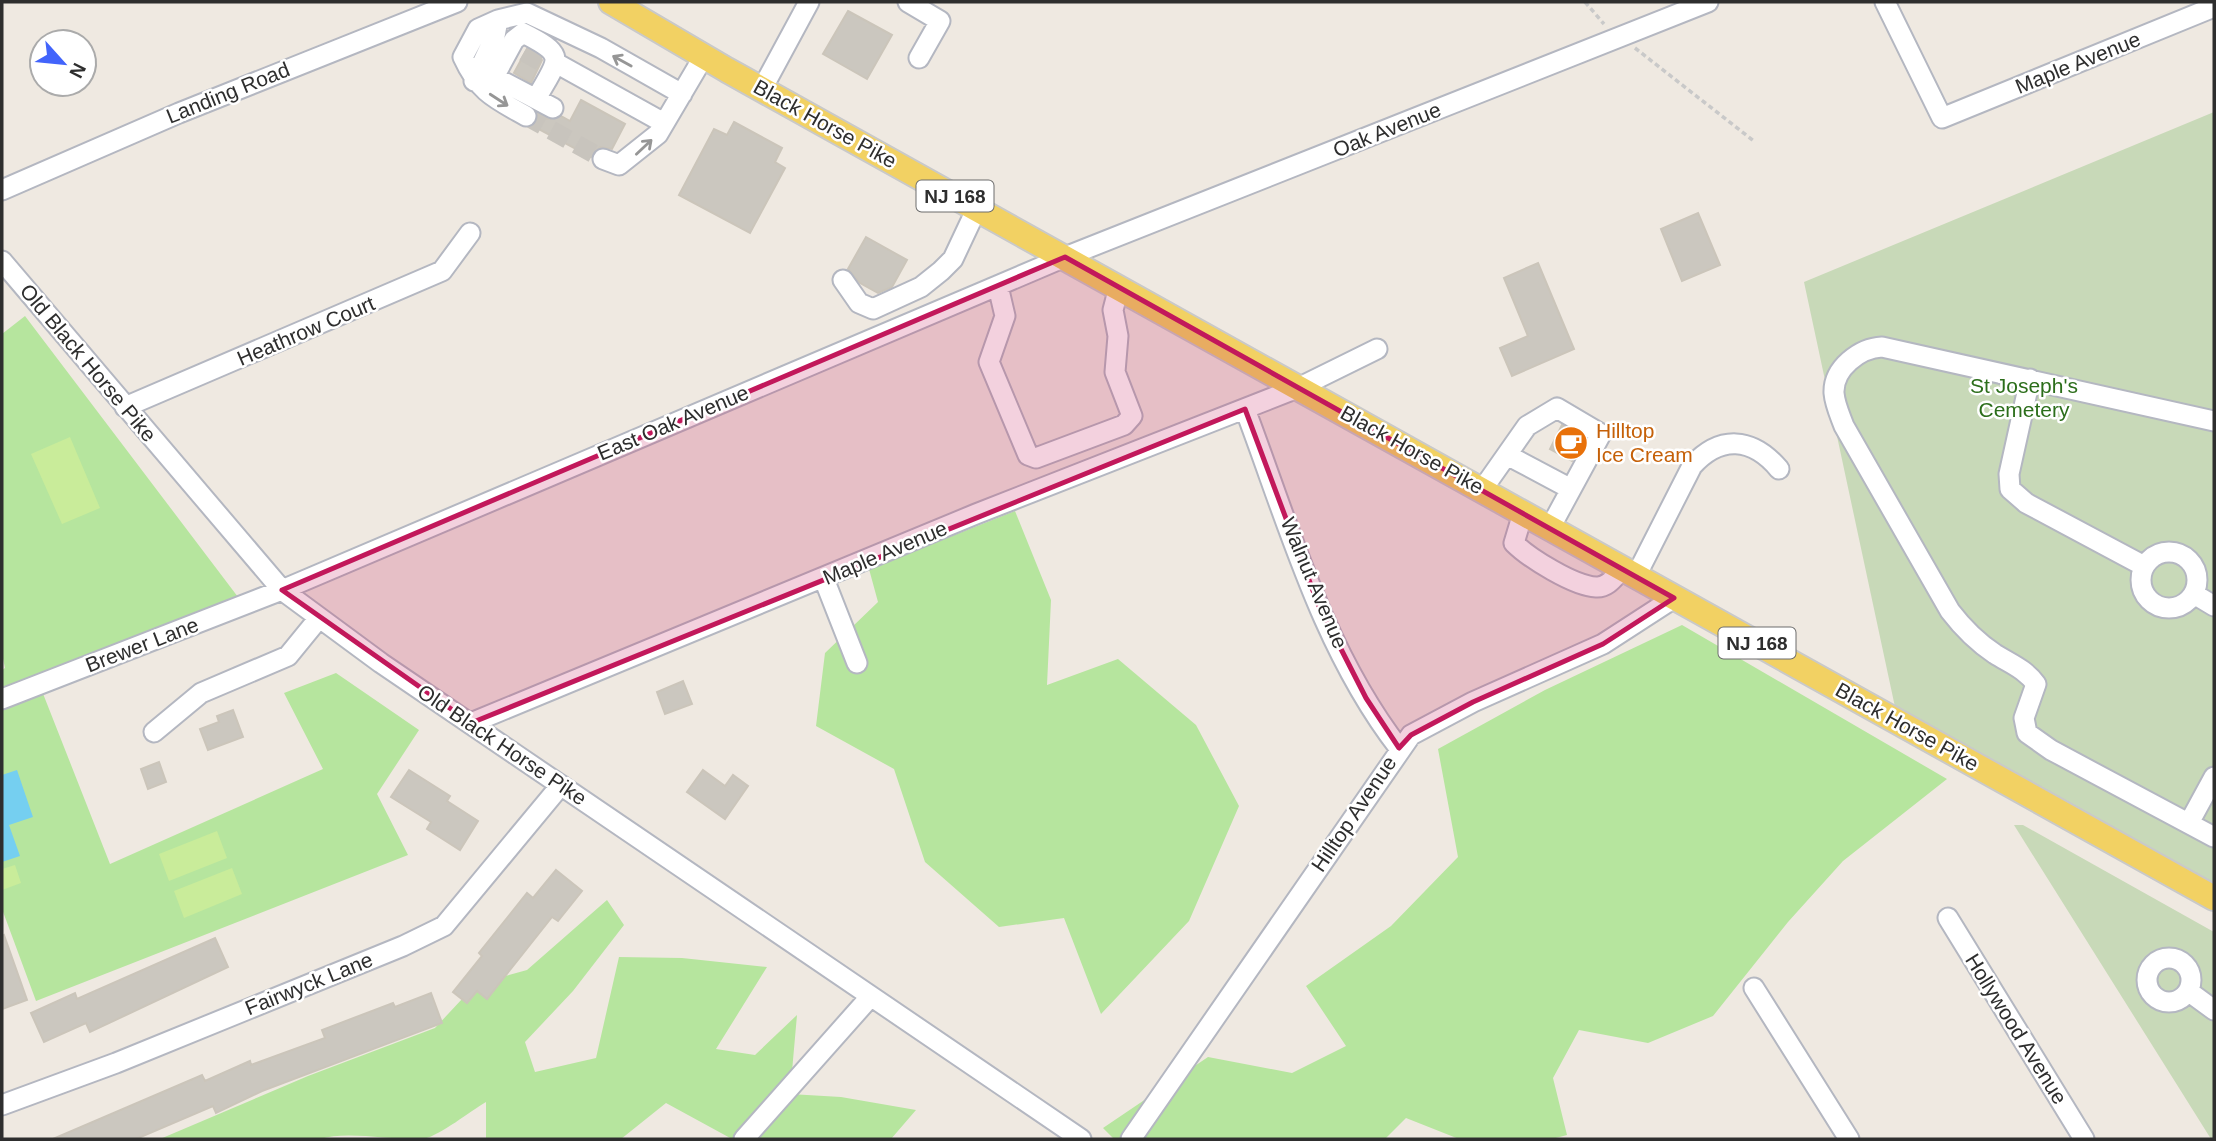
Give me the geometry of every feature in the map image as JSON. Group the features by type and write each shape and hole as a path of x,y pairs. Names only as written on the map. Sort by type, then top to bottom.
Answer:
{"main road":[{"name":"Black Horse Pike","path":"611,2 762,89 2214,898"}],"street":[{"name":"Landing Road","path":"2,190 179,113 457,2"},
{"path":"762,89 809,2"},
{"path":"908,2 940,21 919,58"},
{"name":"Oak Avenue","path":"1065,257 1708,2"},
{"name":"Maple Avenue","path":"1885,2 1942,118 2214,7"},
{"path":"538,108 474,80 495,36 498,20 527,13 601,48 682,94"},
{"path":"523,33 551,47 538,108 494,77 515,54 523,33"},
{"path":"604,159 619,165 643,148 664,123 704,56"},
{"path":"547,70 664,123"},
{"path":"843,280 859,303 873,309 920,287 953,259 977,208"},
{"name":"Heathrow Court","path":"125,407 442,271 470,233"},
{"name":"East Oak Avenue","path":"282,590 1065,257"},
{"name":"Old Black Horse Pike","path":"2,261 282,590 561,785 1081,1139"},
{"path":"998,286 1005,316 989,362 1020,442 1028,455 1036,457 1124,425 1132,416 1115,372 1118,336 1112,310 1119,287"},
{"path":"2214,421 1898,348 1867,348 1848,363 1836,381 1834,392 1844,426 1950,611 1966,632 2027,673 2036,684 2024,718 2027,733 2051,750 2214,837"},
{"name":"Maple Avenue","path":"471,723 976,514 1300,387 1377,349"},
{"path":"2030,379 2009,474 2010,489 2026,503 2144,566"},
{"path":"1482,490 1527,426 1557,408 1601,434 1550,528"},
{"name":"Walnut Avenue","path":"1245,409 1318,604 1366,698 1399,748"},
{"path":"1523,513 1514,543 1557,572 1597,587 1629,573 1692,466 1704,453 1721,444 1737,443 1766,454 1779,469"},
{"path":"1507,455 1571,489"},
{"path":"2166,552 2183,556 2195,569 2197,578 2193,594 2178,607 2159,607 2144,594 2141,575 2144,566 2150,559 2166,552"},
{"path":"824,579 857,663"},
{"name":"Brewer Lane","path":"2,699 282,590"},
{"path":"2193,594 2214,606"},
{"name":"Hilltop Avenue","path":"1132,1139 1399,748 1411,735 1473,702 1603,644 1674,598"},
{"path":"154,732 201,693 288,656 319,618"},
{"path":"2189,823 2214,778"},
{"name":"Fairwyck Lane","path":"2,1105 116,1063 403,946 444,926 561,785"},
{"name":"Hollywood Avenue","path":"1948,918 2084,1139"},
{"path":"1754,988 1849,1139"},
{"path":"2188,991 2214,1010"},
{"path":"744,1139 871,996"}],"path":[{"path":"1585,2 1621,38 1755,142"}],"highlighted area":[{"path":"1065,257 1674,598 1603,644 1473,702 1411,735 1399,748 1366,698 1318,604 1245,409 471,723 282,590"}],"green space":[{"name":"St Joseph's Cemetery","path":"2214,112 2214,898 1898,721 1804,282"},
{"path":"25,316 238,597 40,686 110,864 323,769 284,693 336,673 419,730 377,794 408,855 36,1001 2,909 2,670 5,668 2,654 2,334"},
{"path":"70,437 100,508 62,524 31,454"},
{"path":"1015,511 1051,600 1047,685 1118,659 1196,725 1239,806 1189,921 1101,1014 1064,918 999,927 925,862 894,769 816,726 825,653 878,602 869,569"},
{"path":"1682,625 1947,779 1843,861 1788,922 1713,1016 1648,1043 1579,1030 1553,1078 1567,1135 1552,1139 1459,1139 1406,1118 1385,1139 1114,1139 1103,1128 1208,1057 1292,1073 1346,1046 1306,986 1391,926 1458,857 1438,749 1545,690"},
{"path":"2014,825 2023,825 2214,932 2214,1139 2211,1139"},
{"path":"217,831 227,858 169,881 159,854"},
{"path":"15,865 21,883 2,890 2,869"},
{"path":"232,868 242,894 184,918 174,891"},
{"path":"607,900 624,925 573,991 525,1042 535,1072 596,1058 619,957 682,958 767,967 716,1049 755,1055 797,1015 790,1094 841,1097 916,1110 891,1139 732,1139 666,1103 621,1139 486,1139 486,1102 447,1128 424,1139 344,1135 320,1139 160,1139 308,1076 435,1028 476,984 527,970"}],"water":[{"path":"17,770 33,817 9,825 20,856 2,862 2,775"}],"building":[{"path":"848,11 892,35 867,79 823,54"},
{"path":"527,49 542,60 531,83 514,73"},
{"path":"581,100 625,124 612,149 600,147 591,157 533,126 538,114 548,119 561,116 570,121"},
{"path":"734,122 782,148 775,162 785,168 750,233 679,195 714,129 727,135"},
{"path":"1698,213 1720,265 1682,281 1661,229"},
{"path":"866,237 907,260 892,287 878,293 860,283 848,269"},
{"path":"1538,263 1574,349 1512,376 1500,348 1528,336 1504,278"},
{"name":"Hilltop Ice Cream","path":"1562,425 1585,439 1572,461 1550,449"},
{"path":"683,681 692,704 665,714 657,692"},
{"path":"233,710 243,737 208,750 200,729 219,722 217,716"},
{"path":"159,762 166,782 148,789 141,769"},
{"path":"409,770 450,796 447,801 478,821 460,850 427,829 431,822 391,797"},
{"path":"703,770 725,786 733,775 748,786 725,819 687,792"},
{"path":"556,870 582,891 558,921 552,917 487,999 477,991 467,1003 453,992 482,956 479,953 527,893 533,898"},
{"path":"4,935 27,1000 2,1009 2,936"},
{"path":"215,938 228,967 90,1032 86,1023 44,1042 31,1013 75,993 77,999"},
{"path":"431,993 442,1023 262,1091 216,1113 213,1106 136,1139 53,1139 202,1075 205,1081 250,1061 251,1065 325,1038 322,1030 393,1003 395,1007"}],"tunnel":[{"path":"524,52 543,63"},
{"path":"526,116 603,159"}],"place":[{"name":"Hilltop Ice Cream","path":"1571,443"}]}
